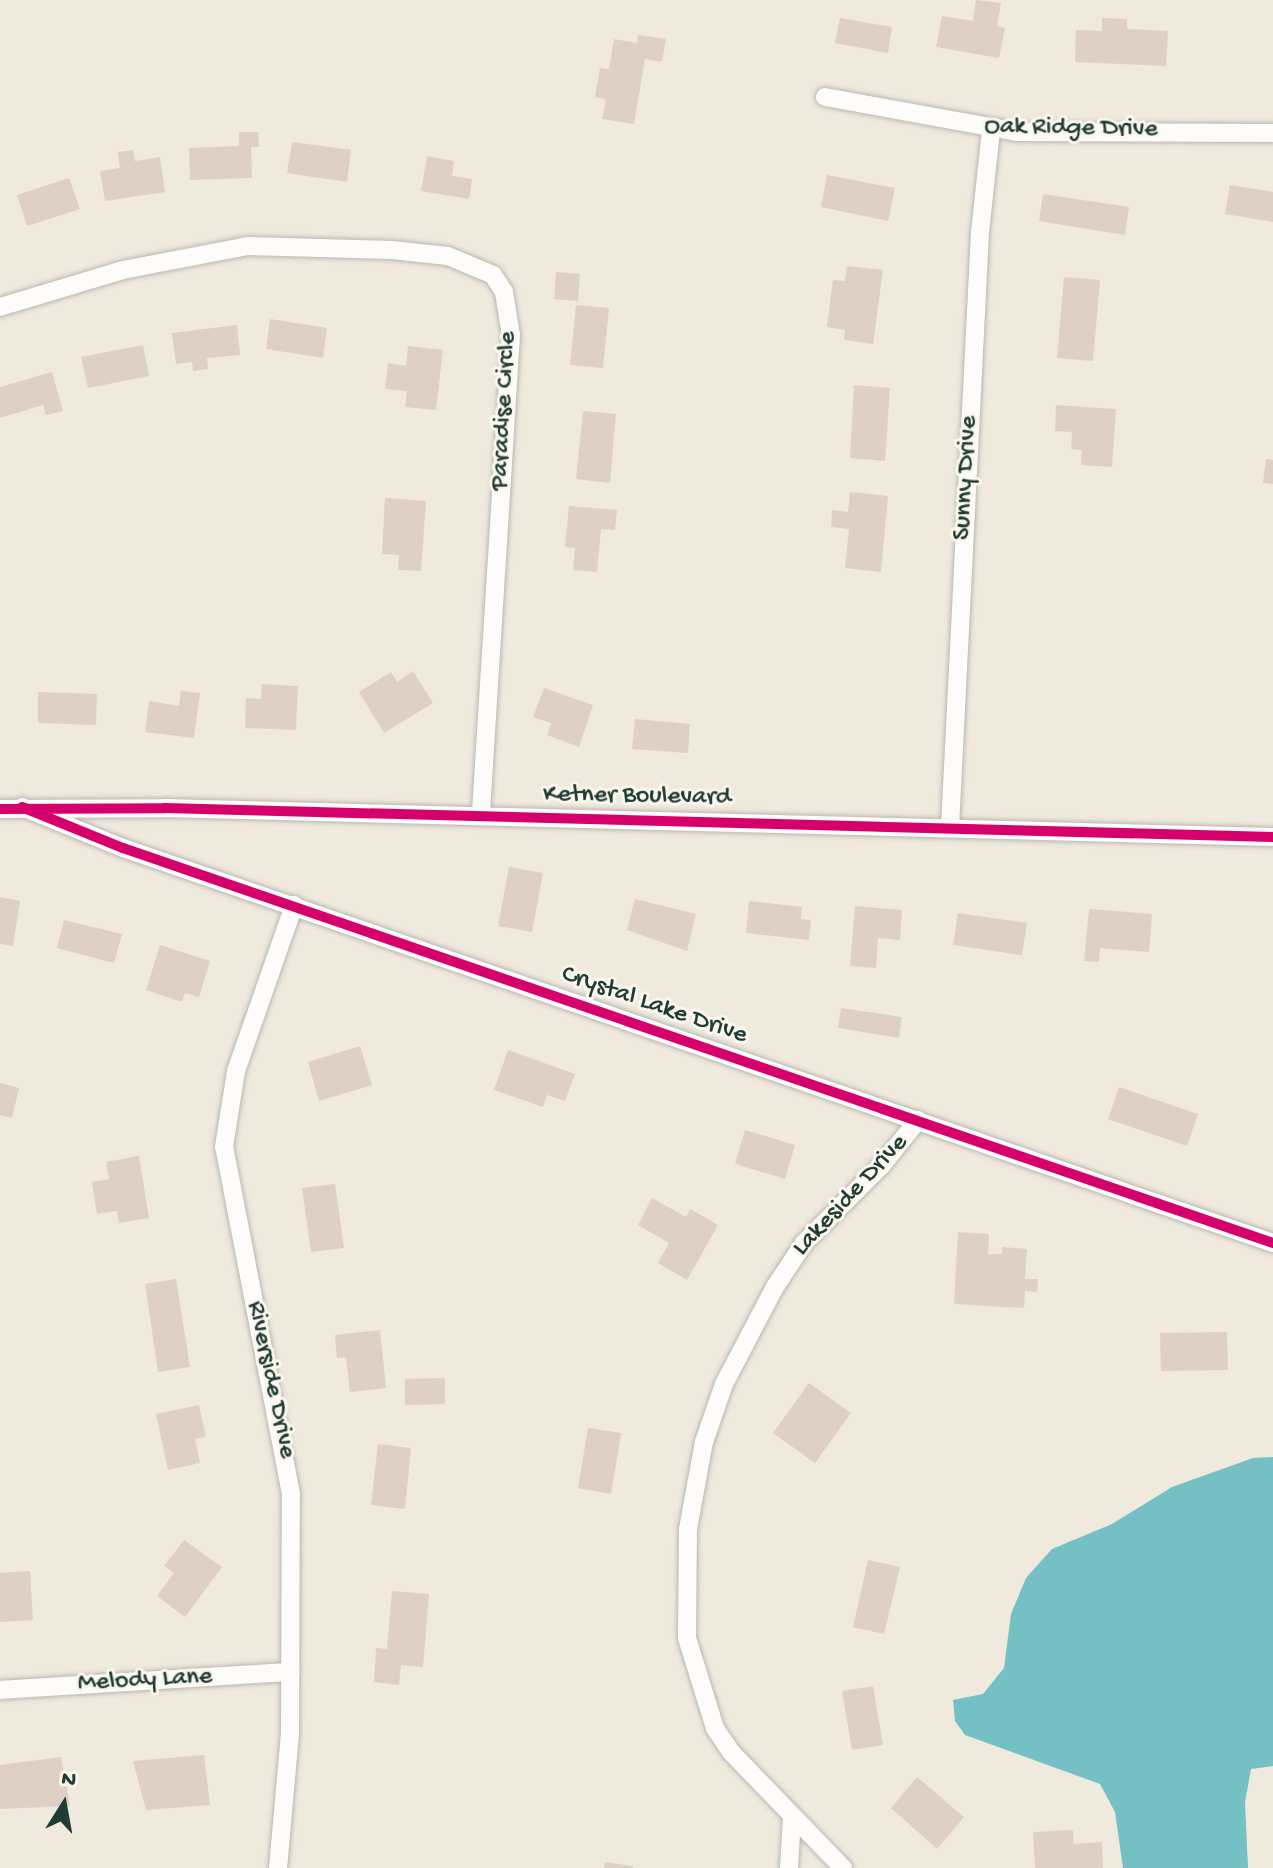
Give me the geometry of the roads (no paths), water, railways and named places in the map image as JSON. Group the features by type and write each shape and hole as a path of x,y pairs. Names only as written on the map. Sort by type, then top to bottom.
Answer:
{"street":[{"name":"Oak Ridge Drive","path":"825,97 991,130 1273,133"},
{"name":"Sunny Drive","path":"950,827 980,232 991,130"},
{"name":"Paradise Circle","path":"0,307 137,266 248,246 406,251 461,260 493,275 504,292 511,335 481,816"},
{"name":"Crystal Lake Drive","path":"22,807 294,905 1273,1243"},
{"name":"Ketner Boulevard","path":"0,809 481,816 1273,837"},
{"name":"Riverside Drive","path":"278,1868 287,1804 291,1494 224,1147 236,1071 294,905"},
{"name":"Lakeside Drive","path":"843,1868 731,1752 693,1671 684,1605 691,1501 724,1384 775,1287 804,1243 881,1166 918,1120"},
{"name":"Melody Lane","path":"0,1690 290,1672"},
{"path":"789,1868 792,1818"}],"water":[{"path":"1273,1457 1273,1766 1251,1769 1245,1802 1248,1868 1123,1868 1115,1812 1100,1784 965,1735 955,1721 953,1700 983,1694 1004,1668 1011,1614 1026,1578 1052,1549 1112,1524 1172,1487 1253,1458"}]}
